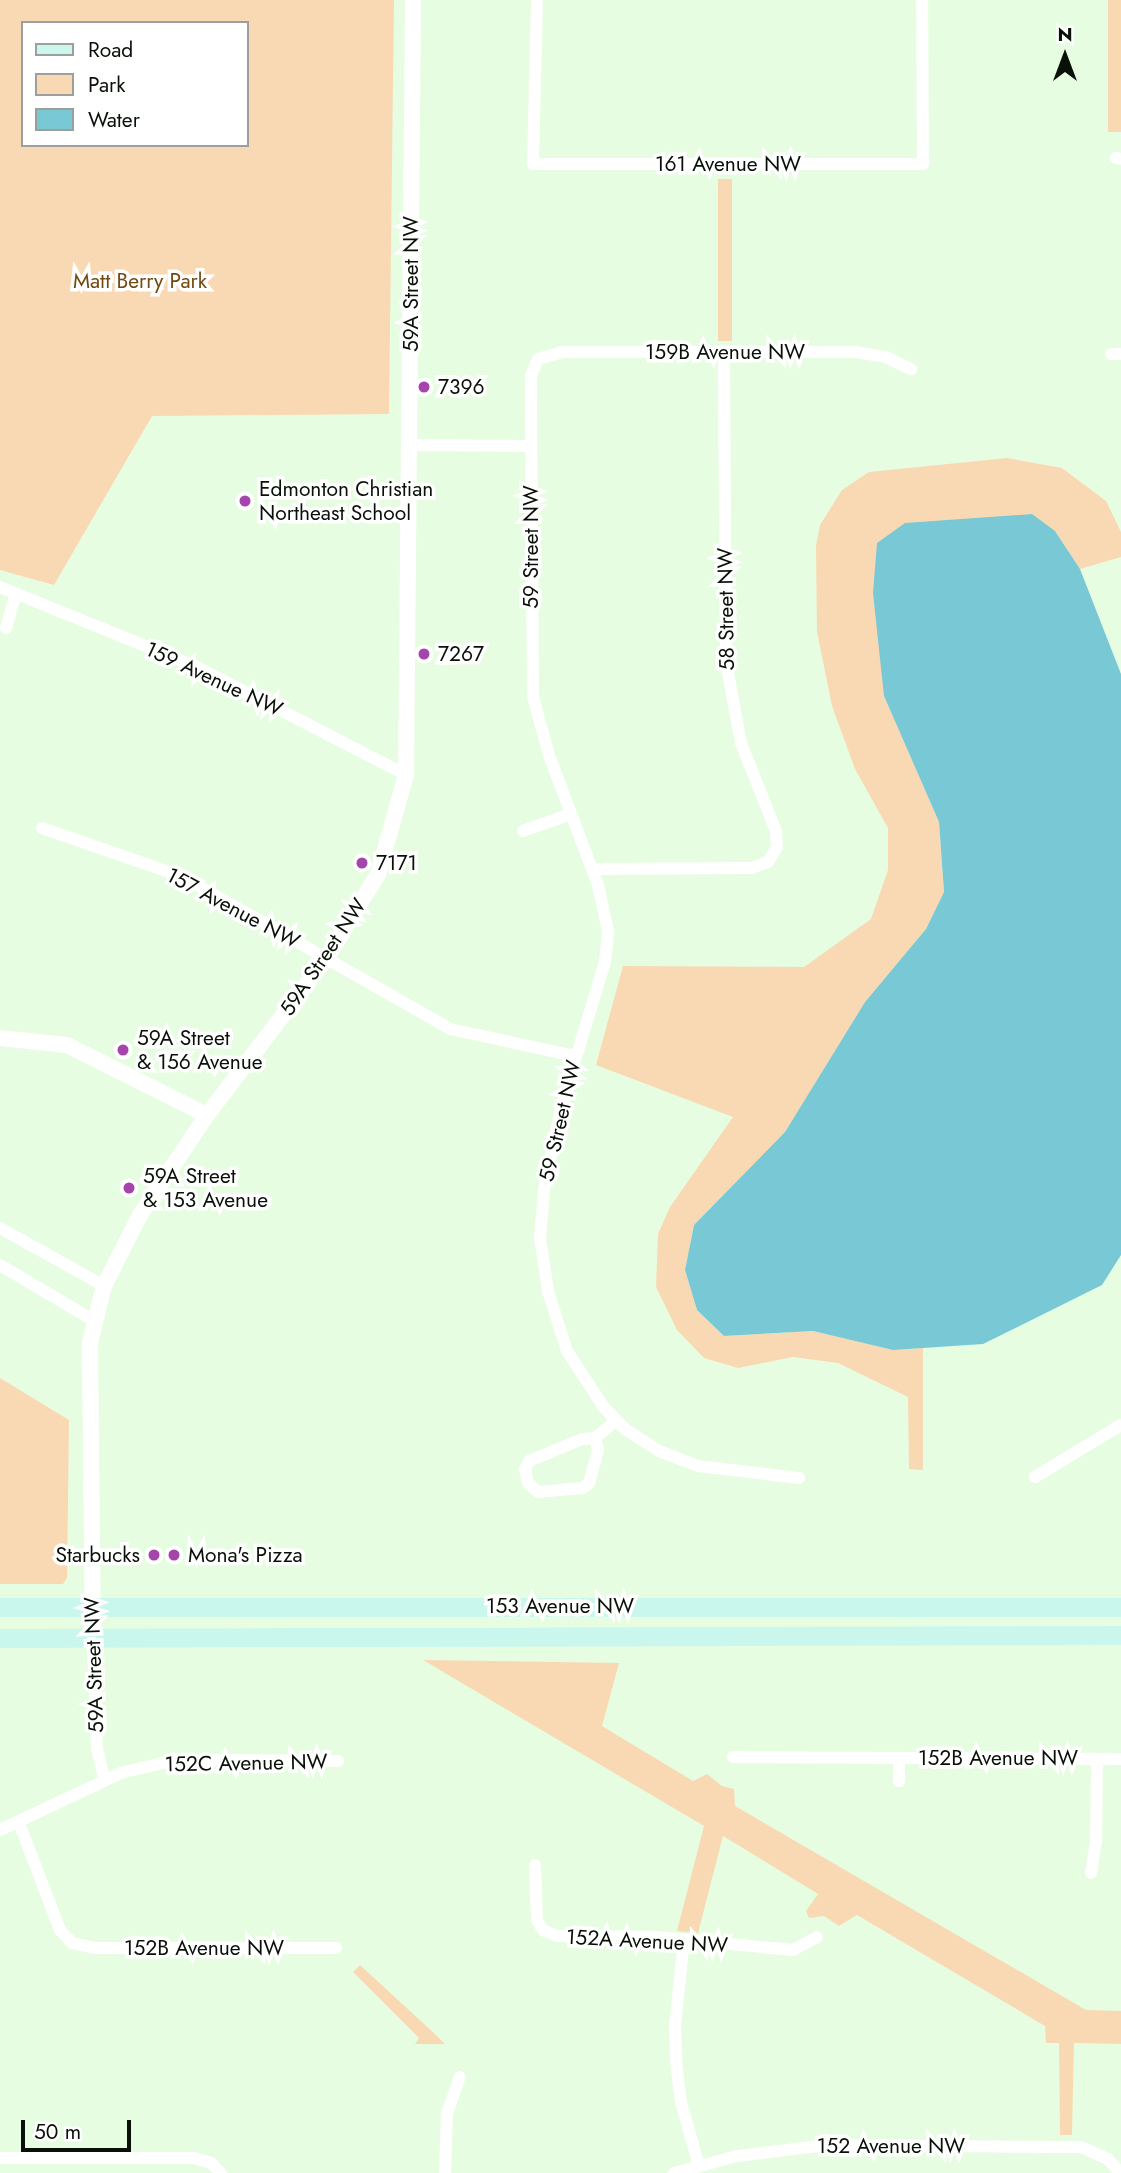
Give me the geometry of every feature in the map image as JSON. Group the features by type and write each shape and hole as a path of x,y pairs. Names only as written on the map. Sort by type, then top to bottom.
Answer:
{"main road":[{"name":"153 Avenue NW","path":"0,1607 1121,1607"},
{"name":"153 Avenue NW","path":"0,1638 1121,1635"}],"street":[{"name":"59A Street NW","path":"105,1780 97,1748 92,1608 90,1343 93,1320 104,1286 139,1215 207,1115 326,959 378,874 407,775 413,0"},
{"name":"161 Avenue NW","path":"537,0 533,163 923,164 922,0"},
{"name":"159B Avenue NW","path":"538,359 543,355 562,352 855,352 886,357 911,369"},
{"name":"58 Street NW","path":"592,869 752,868 774,857 776,831 741,743 726,662 724,353"},
{"name":"59 Street NW","path":"538,359 531,376 533,696 540,729 606,914 608,944 556,1125 544,1190 541,1219 542,1255 552,1309 567,1351 593,1393 615,1421 659,1451 698,1466 799,1478"},
{"path":"411,445 530,446"},
{"name":"159 Avenue NW","path":"0,587 197,667 407,775"},
{"path":"6,628 16,593"},
{"path":"523,831 571,814"},
{"name":"157 Avenue NW","path":"42,828 181,877 450,1029 575,1056"},
{"path":"0,1038 67,1045 207,1115"},
{"path":"0,1228 104,1286"},
{"path":"0,1265 93,1320"},
{"path":"595,1438 598,1450 589,1483 583,1488 538,1492 528,1483 525,1469 529,1461 582,1439 595,1438 615,1421"},
{"path":"1035,1477 1121,1425"},
{"name":"152B Avenue NW","path":"733,1757 1121,1759"},
{"name":"152B Avenue NW","path":"899,1758 899,1781"},
{"name":"152B Avenue NW","path":"1091,1873 1096,1843 1097,1759"},
{"name":"152C Avenue NW","path":"0,1830 105,1780 138,1768 184,1761 338,1761"},
{"name":"152B Avenue NW","path":"19,1823 60,1930 72,1943 96,1948 335,1948"},
{"name":"152A Avenue NW","path":"535,1865 535,1913 540,1925 550,1934 566,1937 684,1940 793,1950 817,1937"},
{"path":"684,1940 675,2025 676,2062 681,2102 698,2166"},
{"path":"445,2173 447,2114 460,2077"},
{"name":"152 Avenue NW","path":"674,2173 774,2150 827,2145 1068,2146 1094,2151 1108,2159 1120,2173"},
{"path":"0,2158 194,2158 219,2170"}],"green space":[{"name":"Matt Berry Park","path":"0,0 394,0 389,414 152,416 54,585 0,570"},
{"path":"1108,0 1121,0 1121,132 1108,132"},
{"path":"718,179 732,179 732,341 718,341"},
{"path":"1007,458 1062,468 1106,501 1121,532 1121,557 1080,569 1055,531 884,696 939,822 944,892 926,929 865,1002 785,1132 694,1225 685,1270 697,1310 724,1336 813,1331 893,1350 923,1348 923,1470 909,1469 908,1397 838,1363 793,1357 738,1368 704,1358 677,1330 656,1287 658,1234 670,1207 733,1117 596,1065 623,966 804,967 871,919 888,870 888,828 855,769 832,706 817,632 816,546 820,525 842,490 869,472"},
{"path":"0,1378 69,1420 67,1578 63,1584 0,1584"},
{"path":"423,1660 619,1663 602,1726 693,1781 707,1774 722,1786 734,1789 735,1806 1086,2010 1121,2011 1121,2044 1074,2043 1072,2135 1060,2135 1059,2043 1046,2043 1045,2026 857,1915 839,1926 824,1916 809,1918 806,1911 818,1894 723,1836 698,1933 677,1931 704,1826"},
{"path":"360,1965 445,2044 415,2044 419,2038 353,1972"}],"water":[{"path":"1032,514 1055,531 1080,569 1121,674 1121,1255 1102,1285 983,1344 893,1350 813,1331 724,1336 697,1310 685,1270 694,1225 785,1132 865,1002 926,929 944,892 939,822 884,696 873,593 877,543 905,523"}],"place":[{"name":"7396","path":"424,387"},
{"name":"Edmonton Christian Northeast School","path":"245,501"},
{"name":"7267","path":"424,654"},
{"name":"7171","path":"362,863"},
{"name":"59A Street & 156 Avenue","path":"123,1050"},
{"name":"59A Street & 153 Avenue","path":"129,1188"},
{"name":"Starbucks","path":"154,1555"},
{"name":"Mona's Pizza","path":"174,1555"}]}
